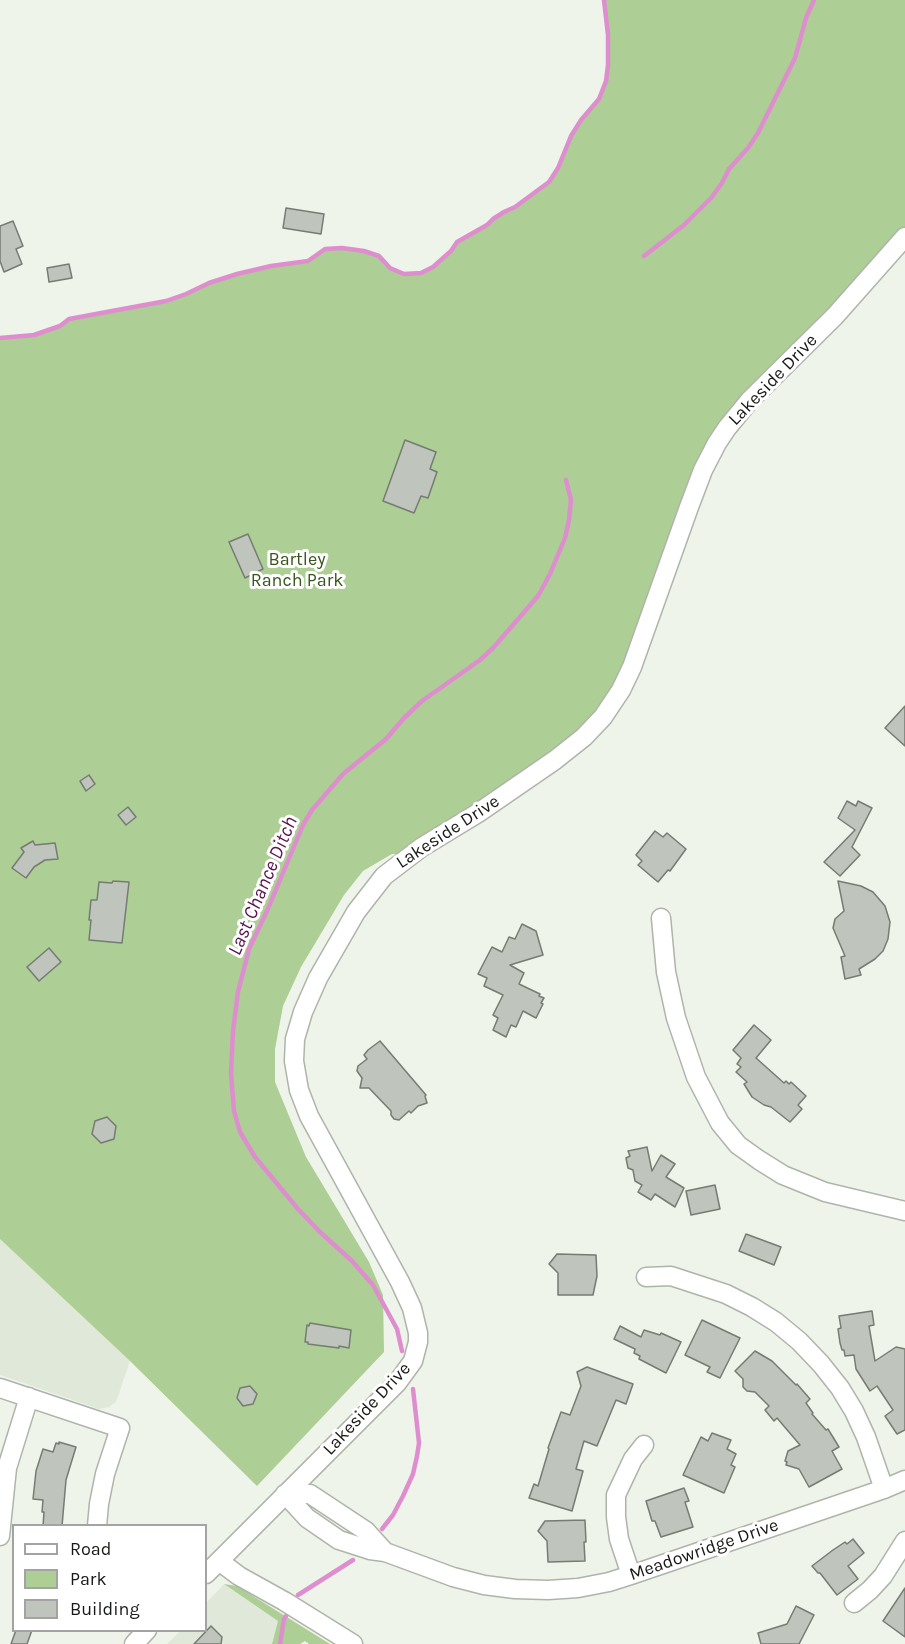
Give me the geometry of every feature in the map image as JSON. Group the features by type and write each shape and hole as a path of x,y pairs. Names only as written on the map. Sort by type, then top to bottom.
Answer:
{"street":[{"name":"Lakeside Drive","path":"207,1573 397,1383 413,1361 418,1342 412,1308 400,1282 309,1116 299,1090 294,1061 296,1039 303,1012 318,978 356,912 384,876 415,852 555,760 584,737 603,717 621,690 632,667 696,488 717,443 750,400 835,316 905,237"},
{"path":"662,918 666,972 676,1018 696,1077 720,1123 738,1145 783,1175 825,1192 905,1211"},
{"path":"646,1277 671,1276 726,1294 776,1322 799,1341 840,1388 854,1411 866,1437 884,1489"},
{"path":"0,1388 120,1428 105,1474 97,1524"},
{"path":"0,1536 7,1468 30,1397"},
{"path":"631,1575 619,1539 616,1495 633,1459 644,1445"},
{"name":"Meadowridge Drive","path":"285,1494 310,1494 366,1531 385,1552 453,1577 497,1587 548,1590 578,1588 609,1582 905,1480"},
{"path":"854,1603 882,1576 905,1541"},
{"path":"219,1561 353,1644"},
{"path":"134,1644 145,1632"}],"shaded area":[{"path":"0,1239 130,1361 116,1402 109,1407 99,1409 0,1375"},
{"path":"224,1584 278,1621 272,1644 167,1644 179,1632 207,1632 207,1602"}],"green space":[{"name":"Bartley Ranch Park","path":"604,0 905,0 905,233 717,433 640,645 593,725 406,854 392,854 363,871 344,895 301,967 283,1006 275,1049 275,1082 306,1157 369,1262 383,1295 384,1352 257,1486 130,1361 0,1239 0,338 34,335 60,326 69,319 166,301 237,274 308,261 325,249 342,248 364,251 379,256 390,268 404,274 421,273 433,267 457,242 515,207 549,182 558,168 571,136 599,99 606,81 608,35"},
{"path":"224,1584 237,1586 330,1644 309,1644 305,1641 300,1644 272,1644 278,1621"}],"building":[{"path":"286,208 324,214 321,234 283,228"},
{"path":"13,221 23,246 16,249 22,264 4,272 0,261 0,226"},
{"path":"69,264 72,278 49,282 47,268"},
{"path":"405,440 436,452 430,469 437,472 428,498 421,496 414,513 383,501"},
{"path":"248,534 263,569 245,578 229,542"},
{"path":"905,706 905,746 885,728"},
{"path":"89,775 95,784 86,791 80,781"},
{"path":"847,801 856,806 858,801 872,808 852,847 860,855 840,876 824,862 855,830 838,818"},
{"path":"128,807 136,817 126,825 118,815"},
{"path":"655,831 663,837 667,833 686,849 670,871 668,870 658,882 638,865 642,861 636,855"},
{"path":"33,841 35,845 55,843 58,859 45,860 34,867 26,878 12,868 24,852 21,848"},
{"path":"113,881 129,882 122,943 89,940 91,900 97,900 99,882 112,883"},
{"path":"838,881 861,886 873,892 885,906 890,922 888,939 883,951 859,969 861,975 845,979 841,957 845,956 833,928 835,919 844,911"},
{"path":"522,924 536,931 543,955 510,965 524,973 519,984 544,998 536,1018 523,1011 516,1027 511,1025 506,1037 493,1030 498,1018 493,1015 503,995 484,986 487,978 478,974 492,947 502,952 509,937 515,939"},
{"path":"49,948 61,962 39,981 27,967"},
{"path":"754,1025 771,1040 756,1058 784,1083 791,1082 806,1096 798,1105 802,1109 790,1122 771,1107 752,1097 744,1084 747,1082 736,1072 741,1067 737,1064 741,1058 733,1050"},
{"path":"380,1041 426,1095 427,1103 418,1106 411,1113 409,1111 399,1120 394,1119 391,1111 369,1088 360,1088 362,1078 357,1071 358,1066 367,1059 364,1055 368,1050"},
{"path":"107,1117 116,1126 114,1139 101,1143 92,1134 95,1121"},
{"path":"647,1147 652,1171 661,1155 675,1164 666,1177 684,1188 675,1207 655,1194 651,1200 638,1192 642,1185 635,1181 633,1170 628,1168 626,1158 630,1156 628,1151"},
{"path":"715,1185 720,1209 691,1215 686,1191"},
{"path":"746,1234 781,1247 774,1265 739,1251"},
{"path":"557,1254 596,1255 597,1276 593,1295 558,1295 558,1273 549,1264"},
{"path":"872,1311 874,1325 869,1326 875,1361 896,1347 905,1349 905,1430 897,1434 885,1416 893,1410 877,1386 870,1391 856,1369 854,1355 845,1356 840,1343 839,1316"},
{"path":"702,1320 740,1338 720,1378 707,1372 710,1367 685,1355"},
{"path":"310,1323 351,1330 349,1348 308,1344 305,1342 307,1325 309,1326"},
{"path":"620,1326 641,1337 644,1330 660,1335 661,1333 681,1342 666,1373 639,1359 640,1356 634,1353 635,1349 614,1339"},
{"path":"755,1351 772,1361 810,1399 806,1403 812,1414 826,1430 828,1429 839,1447 832,1451 842,1469 809,1487 799,1469 786,1465 788,1451 800,1445 777,1418 774,1421 765,1410 769,1406 755,1392 747,1391 743,1387 743,1379 735,1371"},
{"path":"587,1367 633,1384 626,1404 616,1400 597,1446 584,1441 576,1469 583,1471 572,1511 529,1498 534,1484 538,1486 561,1412 570,1415 581,1386 577,1372"},
{"path":"250,1386 257,1394 253,1404 243,1406 237,1398 240,1388"},
{"path":"712,1433 731,1440 727,1449 736,1454 731,1465 735,1467 724,1493 683,1475 701,1437 708,1441"},
{"path":"59,1442 76,1447 66,1480 62,1524 43,1524 43,1500 33,1499 36,1471 43,1449 53,1452 56,1443 59,1444"},
{"path":"684,1488 689,1501 685,1502 693,1527 661,1537 655,1521 652,1521 646,1501"},
{"path":"585,1520 585,1561 548,1562 547,1541 538,1531 545,1521"},
{"path":"853,1539 864,1553 848,1566 858,1579 837,1595 812,1566 845,1542 847,1544"},
{"path":"905,1588 905,1637 883,1621"},
{"path":"796,1606 814,1615 799,1644 761,1644 758,1633 787,1624"},
{"path":"211,1626 222,1637 221,1644 194,1644"},
{"path":"15,1632 31,1632 27,1644 11,1644"}],"waterway":[{"path":"0,338 34,335 60,326 69,319 166,301 237,274 308,261 325,249 342,248 364,251 379,256 390,268 404,274 421,273 433,267 451,251 457,242 515,207 549,182 558,168 571,136 599,99 606,81 608,35 604,0"},
{"name":"Last Chance Ditch","path":"644,256 684,225 711,198 729,169 758,133 795,58 806,18 814,0"},
{"name":"Last Chance Ditch","path":"402,1351 397,1329 373,1285 352,1261 298,1209 255,1157 240,1132 234,1111 231,1073 238,992 249,949 303,825 312,810 343,774 386,739 422,701 480,660 493,648 538,596 565,538 571,500 566,480"},
{"name":"Last Chance Ditch","path":"382,1529 403,1496 413,1474 417,1456 419,1443 413,1389"},
{"name":"Last Chance Ditch","path":"298,1595 353,1560"},
{"name":"Last Chance Ditch","path":"280,1644 286,1616"}]}
